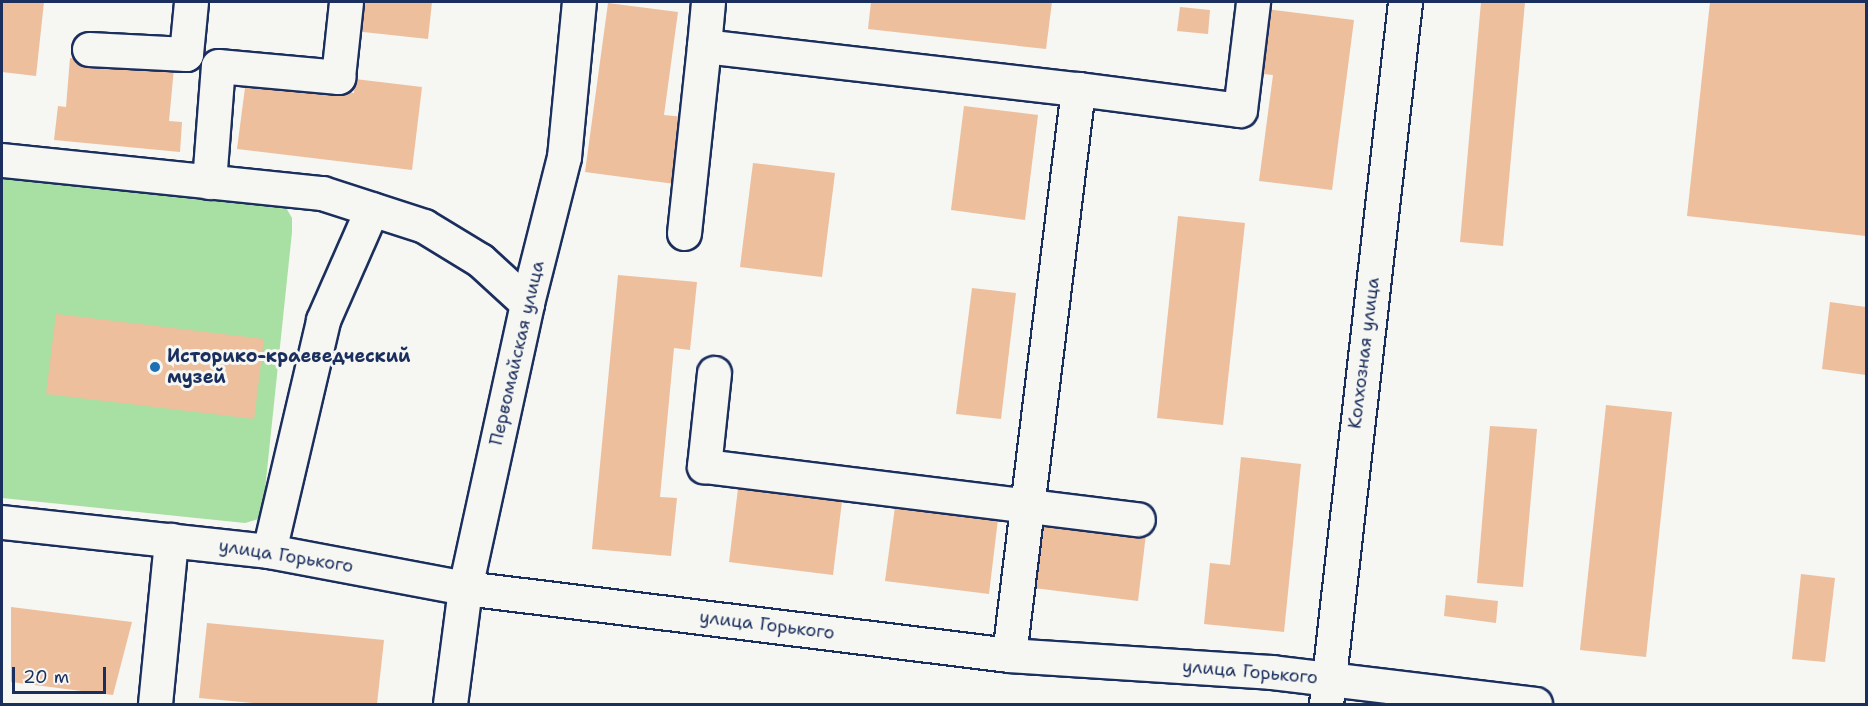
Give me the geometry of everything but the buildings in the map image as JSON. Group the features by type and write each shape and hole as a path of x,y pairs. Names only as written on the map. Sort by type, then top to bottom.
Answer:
{"street":[{"path":"186,54 190,2"},
{"path":"89,49 186,54 218,66 338,77 346,2"},
{"name":"Первомайская улица","path":"450,705 465,588 527,303 564,157 579,2"},
{"path":"684,233 708,2"},
{"path":"704,46 1240,110 1253,2"},
{"name":"Колхозная улица","path":"1328,692 1405,2"},
{"path":"209,182 218,66"},
{"path":"1009,655 1078,89"},
{"path":"2,160 322,193 424,226 480,260 527,303"},
{"path":"269,551 323,320 372,209"},
{"path":"714,373 704,466 1138,519"},
{"name":"улица Горького","path":"2,522 269,551 465,588 1009,655 1328,692 1534,705"},
{"path":"155,705 171,540"}],"green space":[{"path":"2,172 281,199 292,218 292,232 262,518 245,523 2,498"}],"place":[{"name":"Историко-краеведческий музей","path":"155,367"}]}
